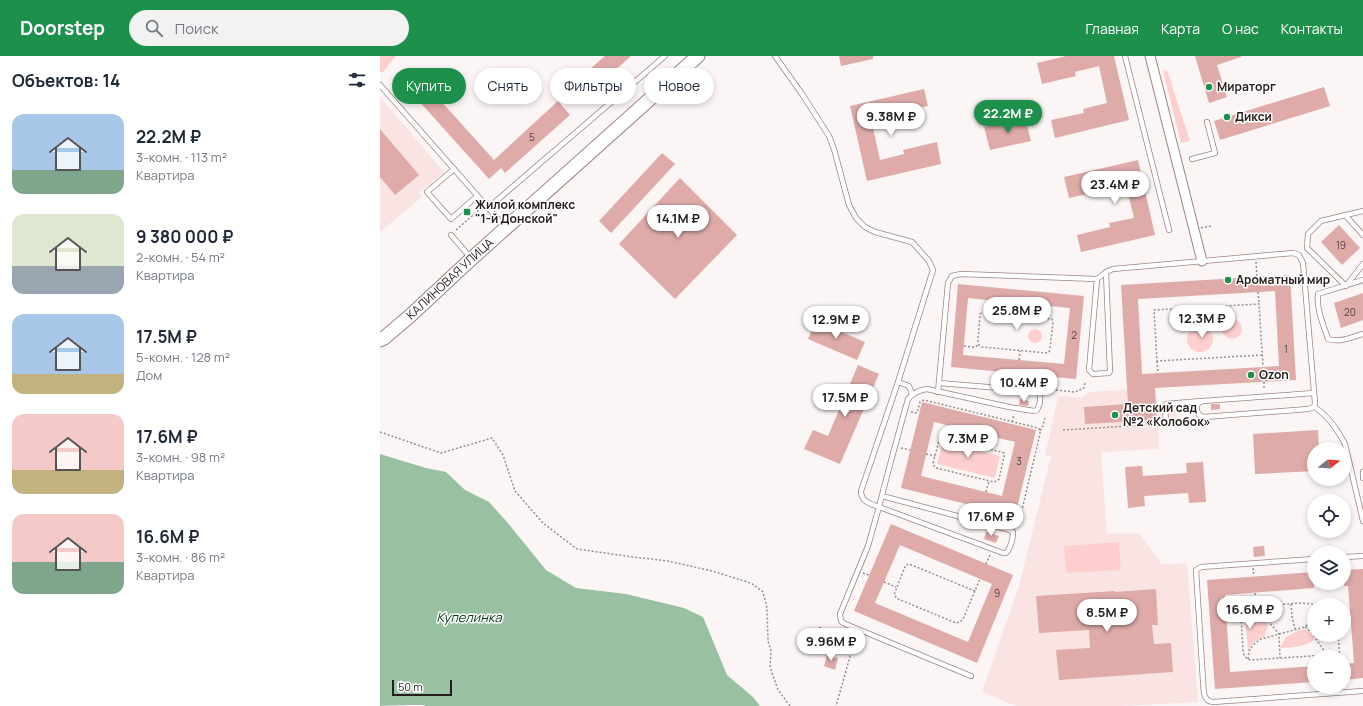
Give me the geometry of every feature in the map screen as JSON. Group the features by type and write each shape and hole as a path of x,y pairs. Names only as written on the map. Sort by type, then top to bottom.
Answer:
{"street":[{"name":"КАЛИНОВАЯ УЛИЦА","path":"380,340 410,316 698,56"},
{"path":"1150,56 1202,261"}],"lane":[{"path":"488,208 665,56"},
{"path":"775,56 829,136 849,205 856,218 865,227 875,232 912,242 932,266 932,274 898,382 861,491 861,495 866,502 879,507 1003,553 1008,551 1013,536 1013,532 1010,530 882,496"},
{"path":"1125,56 1169,230"},
{"path":"380,85 506,228"},
{"path":"1192,159 1215,153 1206,122"},
{"path":"454,169 427,192 451,219 477,196"},
{"path":"1299,255 1307,248 1308,234 1321,221 1363,211"},
{"path":"1345,216 1363,236"},
{"path":"451,235 472,259"},
{"path":"1307,248 1346,286"},
{"path":"938,392 948,283 952,276 961,274 1097,279 1113,269 1293,253 1299,255 1304,263 1315,403 1314,407"},
{"path":"1346,286 1363,264"},
{"path":"1097,279 1089,370 1093,374 1106,374 1110,371 1106,272"},
{"path":"1363,280 1318,294 1317,299 1328,339 1342,341 1363,334"},
{"path":"898,382 909,386 912,394"},
{"path":"939,383 1039,392 1039,408 1034,411 1009,407 927,389 920,390 912,394 908,399 868,546 840,614 841,621 843,623 971,676"},
{"path":"1166,424 1166,404 1314,393"},
{"path":"1203,401 1199,402 1196,409 1200,416 1308,409 1314,407 1321,411 1328,417 1340,434 1344,444 1363,521"},
{"path":"1363,472 1363,478"},
{"path":"1351,557 1363,556"},
{"path":"1307,559 1201,567 1196,570 1204,694 1206,699 1209,702 1213,702 1363,691"}],"path":[{"path":"451,235 480,208 477,196"},
{"path":"1199,228 1211,226"},
{"path":"1256,256 1257,277"},
{"path":"1258,292 1263,366"},
{"path":"1158,373 1154,310 1259,304"},
{"path":"964,346 973,347 979,345 982,347 1046,353 1049,352 1050,349 1052,319 982,312 980,314 979,345"},
{"path":"1020,351 1020,360"},
{"path":"1157,361 1262,355"},
{"path":"1017,389 1018,374"},
{"path":"1039,392 1043,389 1075,392 1084,388 1085,382"},
{"path":"1264,382 1264,393"},
{"path":"910,412 917,413 920,402 924,400 1038,428 1040,430"},
{"path":"947,406 948,400"},
{"path":"970,412 972,405"},
{"path":"1012,422 1014,414"},
{"path":"1063,430 1209,421 1209,416"},
{"path":"1018,524 1039,441 1040,430 1042,429 1045,418"},
{"path":"380,432 441,453 492,438 503,455 515,491 543,523 577,549 668,561 712,571 751,583 763,592 767,608 768,641 771,651 770,667 778,690 790,706"},
{"path":"940,438 1004,453 999,479 994,482 989,481 936,468 933,463 940,438"},
{"path":"895,446 910,450"},
{"path":"926,454 935,456"},
{"path":"986,492 989,481"},
{"path":"980,516 982,508"},
{"path":"986,564 992,549"},
{"path":"975,591 909,564 904,568 894,595 898,599 956,623 960,622 963,618 975,591 980,579"},
{"path":"884,582 896,587"},
{"path":"1255,593 1256,606 1279,634 1280,658"},
{"path":"1291,604 1295,629"},
{"path":"1307,604 1256,606 1244,608 1241,611 1243,651 1244,656 1248,659 1307,656"},
{"path":"1248,659 1249,651 1261,639 1304,627 1307,625"},
{"path":"819,627 851,653 836,706"},
{"path":"1304,627 1312,633 1324,650"}],"shaded area":[{"path":"380,56 396,56 382,73 380,71"},
{"path":"1167,70 1190,141 1181,143 1163,71"},
{"path":"380,97 444,172 419,193 422,197 380,232"},
{"path":"1232,319 1239,322 1242,329 1239,336 1232,339 1225,336 1222,329 1225,322"},
{"path":"1200,326 1209,330 1213,339 1209,348 1200,352 1191,348 1187,339 1191,330"},
{"path":"1035,329 1040,331 1042,336 1040,341 1035,343 1030,341 1028,336 1030,331"},
{"path":"1155,388 1157,407 1176,406 1177,425 1158,426 1159,449 1101,452 1107,534 1139,533 1162,564 1187,563 1198,702 1124,706 1016,706 982,692 1019,586 1051,456 1045,456 1058,396 1082,398 1088,392"},
{"path":"943,442 1000,456 995,478 937,464"},
{"path":"1119,542 1121,570 1066,573 1064,546"},
{"path":"1249,609 1256,609 1268,625 1264,637 1254,642 1248,651 1245,611"},
{"path":"1299,630 1304,630 1307,632 1307,642 1311,642 1303,646 1280,648 1286,637"}],"water":[{"name":"Купелинка","path":"380,454 426,468 446,472 465,490 489,502 546,570 576,588 626,594 684,608 703,617 727,675 753,697 760,706 380,706"}],"building":[{"path":"605,56 631,56 618,68 591,68"},
{"path":"839,56 873,56 873,59 841,66"},
{"path":"1066,56 1114,56 1129,120 1055,138 1051,120 1084,113 1083,109 1107,103 1099,66 1075,72 1076,76 1042,84 1037,63"},
{"path":"1195,56 1241,56 1217,65 1227,97 1209,103"},
{"path":"1324,87 1330,106 1220,140 1214,121"},
{"path":"924,89 928,106 887,115 888,119 872,123 880,160 904,154 903,150 937,142 941,164 867,181 850,106"},
{"path":"422,104 444,104 494,160 555,104 561,104 570,115 505,173 501,168 489,179"},
{"path":"1025,118 1031,141 990,150 984,127"},
{"path":"380,129 419,175 395,195 380,177"},
{"path":"662,153 675,164 611,233 599,221"},
{"path":"1138,160 1155,235 1081,252 1077,235 1110,227 1109,223 1134,218 1125,181 1101,186 1102,191 1069,198 1064,177"},
{"path":"680,178 737,235 675,299 619,244"},
{"path":"1339,225 1360,248 1342,265 1321,242"},
{"path":"1290,275 1296,380 1155,388 1157,420 1085,424 1084,407 1128,404 1121,285","holes":["1275,291 1279,366 1142,374 1138,299"]},
{"path":"958,284 1084,296 1076,379 951,367","holes":["968,298 1070,308 1064,364 963,355"]},
{"path":"1363,293 1363,320 1341,328 1334,303"},
{"path":"816,321 865,342 857,360 808,339"},
{"path":"858,365 879,374 840,464 804,449 813,430 828,436"},
{"path":"1020,399 1029,401 1028,406 1019,405"},
{"path":"922,402 1036,430 1015,516 901,488","holes":["934,422 1015,442 1002,496 921,476"]},
{"path":"1211,404 1220,404 1220,409 1211,410"},
{"path":"1318,430 1319,442 1307,442 1307,471 1255,474 1253,434"},
{"path":"1203,462 1206,502 1189,503 1188,493 1144,496 1145,506 1128,508 1125,467 1142,466 1143,476 1187,473 1186,463"},
{"path":"891,524 1013,575 977,663 854,611","holes":["900,545 992,584 968,642 875,603"]},
{"path":"986,532 999,536 996,543 984,539"},
{"path":"1264,546 1265,556 1254,557 1253,547"},
{"path":"1363,569 1363,678 1351,679 1351,663 1354,663 1351,624 1351,598 1349,598 1348,590 1351,590 1351,570"},
{"path":"1307,573 1307,589 1225,595 1230,672 1307,666 1307,682 1215,689 1207,580"},
{"path":"1156,589 1158,625 1152,625 1154,644 1171,643 1173,672 1059,680 1056,650 1090,648 1089,630 1039,633 1036,596"},
{"path":"827,655 838,658 835,670 824,666"}],"place":[{"name":"Мираторг","path":"1209,87"},
{"name":"Дикси","path":"1227,117"},
{"name":"Жилой комплекс \"1-й Донской\"","path":"467,212"},
{"name":"Ароматный мир","path":"1228,280"},
{"name":"Ozon","path":"1251,375"},
{"name":"Детский сад №2 «Колобок»","path":"1115,415"}]}
